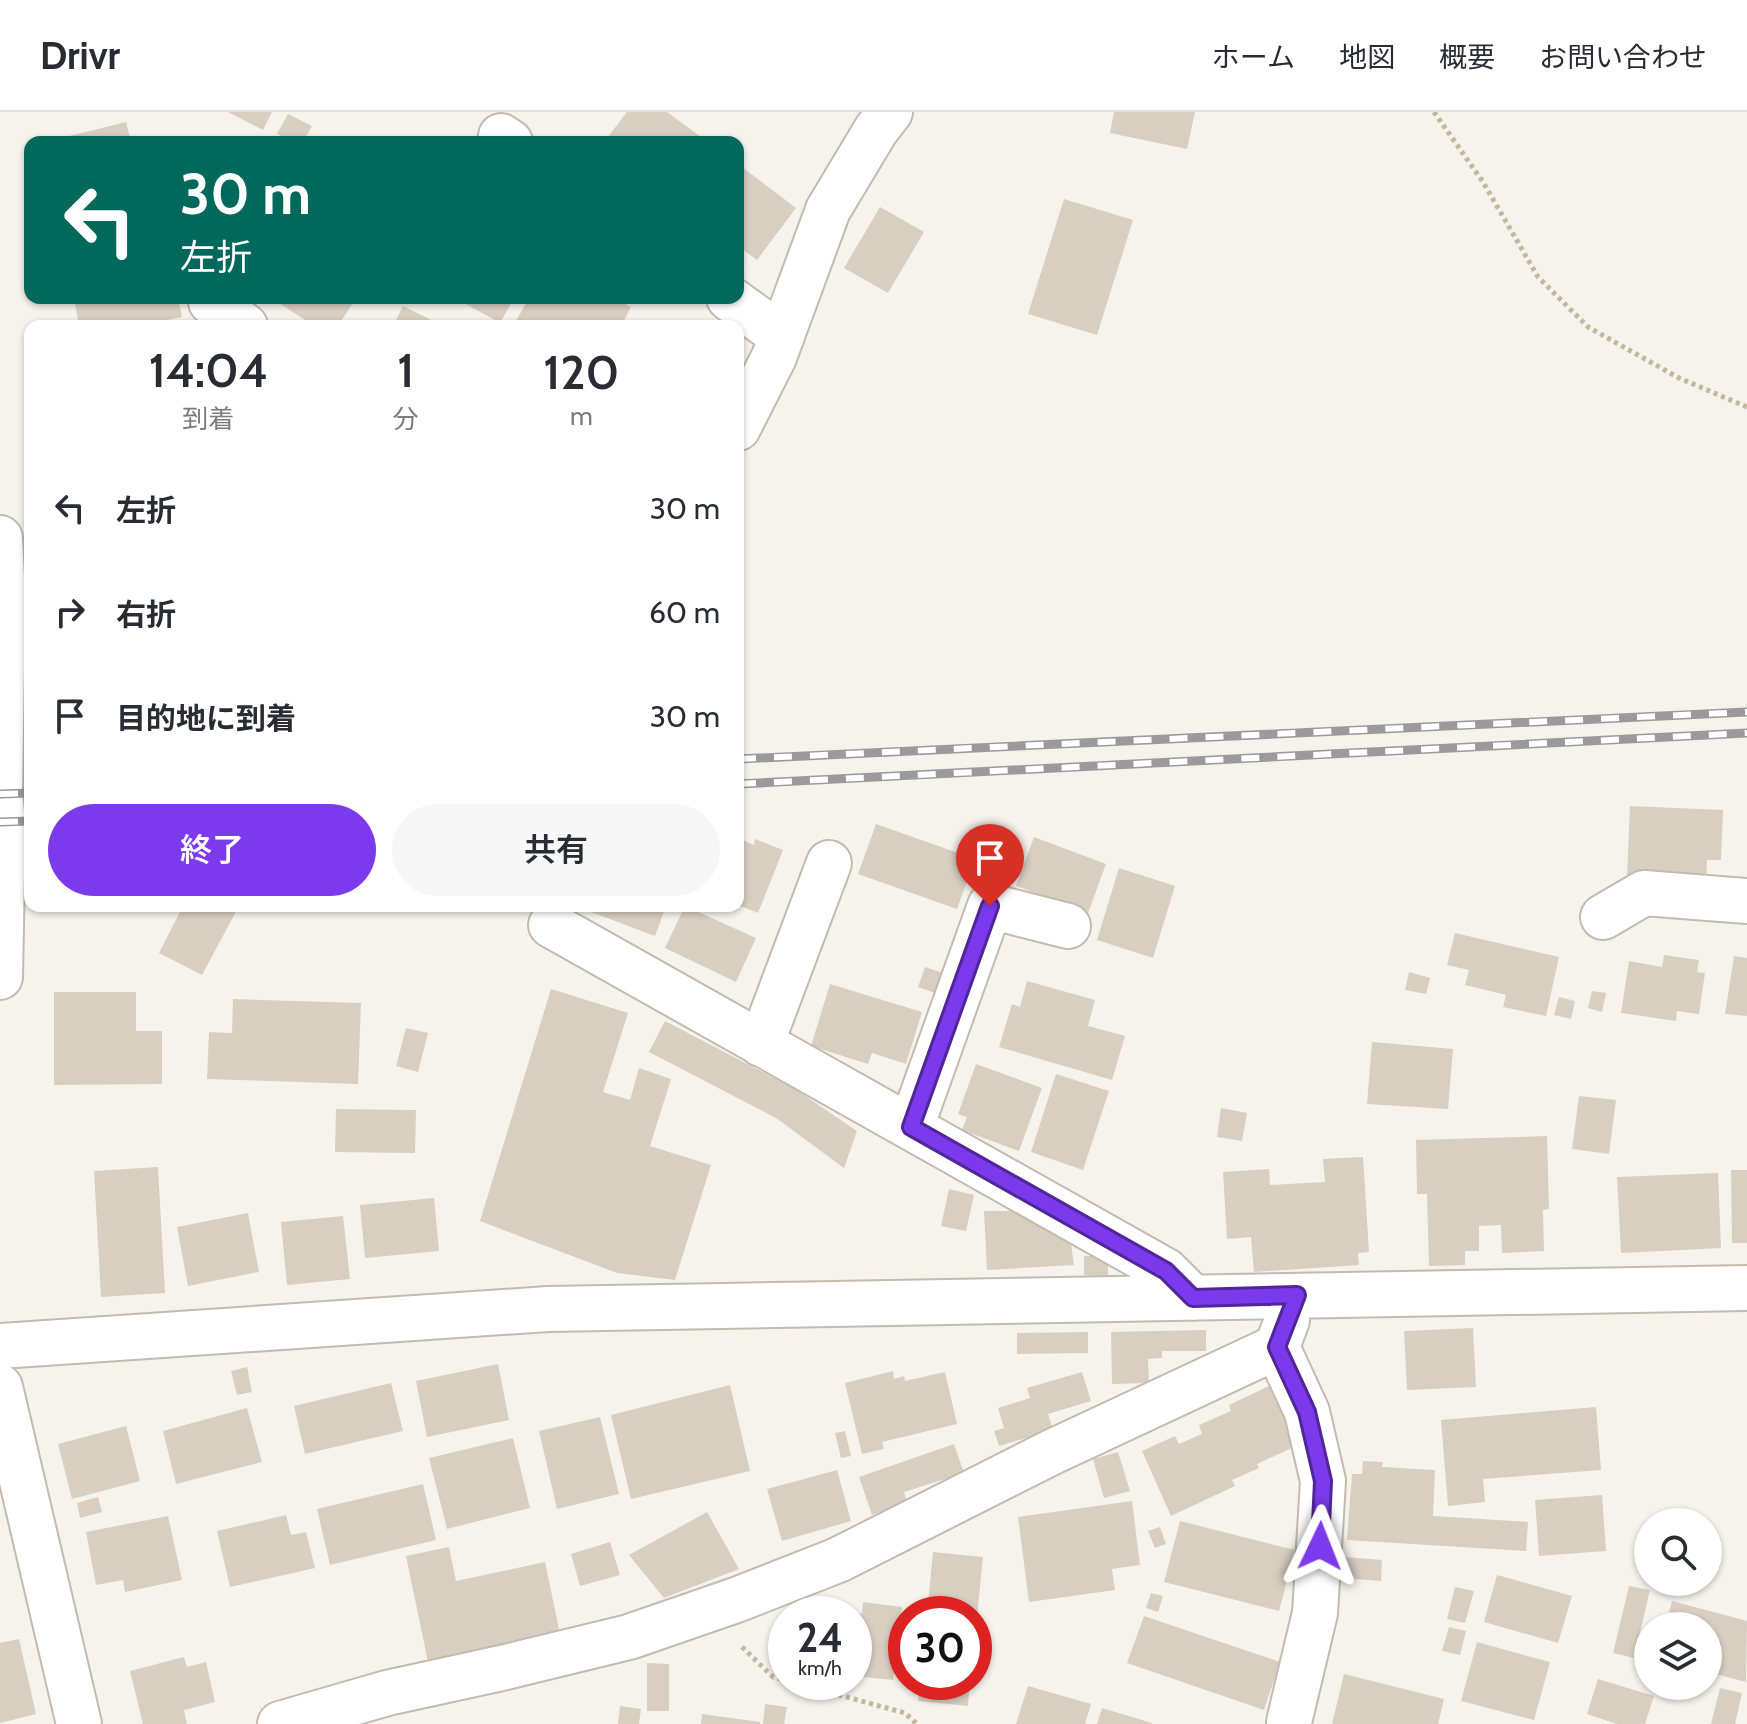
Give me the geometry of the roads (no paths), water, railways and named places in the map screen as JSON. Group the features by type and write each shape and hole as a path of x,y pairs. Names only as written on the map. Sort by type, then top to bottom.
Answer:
{"street":[{"path":"744,416 774,357 828,210 890,112"},
{"path":"737,304 782,336"},
{"path":"0,541 16,599 2,703 0,977"},
{"path":"761,1044 829,863"},
{"path":"1603,917 1644,893 1747,901"},
{"path":"911,1127 990,906 1068,926"},
{"path":"551,925 1166,1271 1193,1298"},
{"path":"0,1346 548,1309 1747,1288"},
{"path":"280,1724 387,1693 629,1637 838,1560 1052,1452 1277,1347 1297,1295"},
{"path":"1277,1347 1307,1412 1323,1481 1315,1613 1289,1722"},
{"path":"0,1387 79,1724"}],"railway":[{"path":"744,759 1747,712"},
{"path":"744,784 1747,733"},
{"path":"0,794 24,793"},
{"path":"0,822 24,821"}]}
